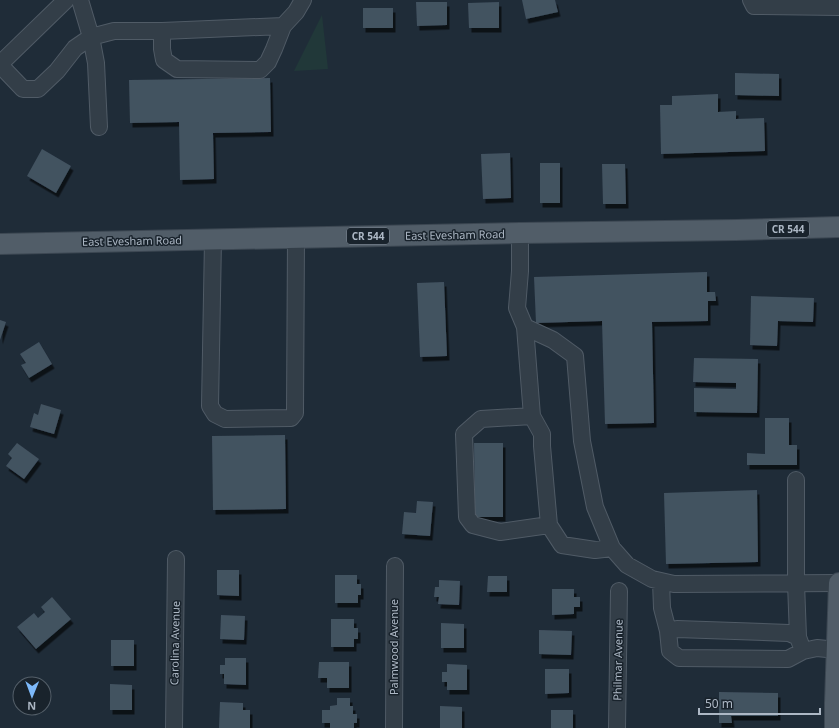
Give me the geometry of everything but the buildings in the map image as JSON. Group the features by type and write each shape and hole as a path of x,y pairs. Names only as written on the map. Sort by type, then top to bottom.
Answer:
{"main road":[{"name":"East Evesham Road","path":"0,244 839,227"},
{"path":"835,728 837,703 839,583"}],"street":[{"path":"66,0 0,65 23,89 38,89 58,71 75,48 91,37 114,31 282,26"},
{"path":"80,0 91,37 96,63 99,126"},
{"path":"162,30 162,49 164,60 177,69 260,70 268,62 282,26 296,12 303,0"},
{"path":"751,0 754,6 805,3 839,7"},
{"path":"520,233 520,272 517,308 525,327 532,416 542,434 549,525 562,545 595,550 612,548"},
{"path":"213,240 210,406 215,414 225,419 291,418 295,413 296,238"},
{"path":"525,327 553,340 575,356 582,441 595,507 612,548 627,565 652,579 674,584 839,583"},
{"path":"532,416 481,419 464,434 468,516 473,525 500,532 549,525"},
{"path":"661,582 662,608 673,630 670,651 679,658 788,659 800,644 796,583 796,480"},
{"name":"Carolina Avenue","path":"174,728 176,559"},
{"name":"Palmwood Avenue","path":"394,728 395,566"},
{"name":"Philmar Avenue","path":"617,728 619,591"},
{"path":"673,630 789,633 800,644 817,648 837,650"}],"green space":[{"path":"322,15 328,69 294,71"}]}
